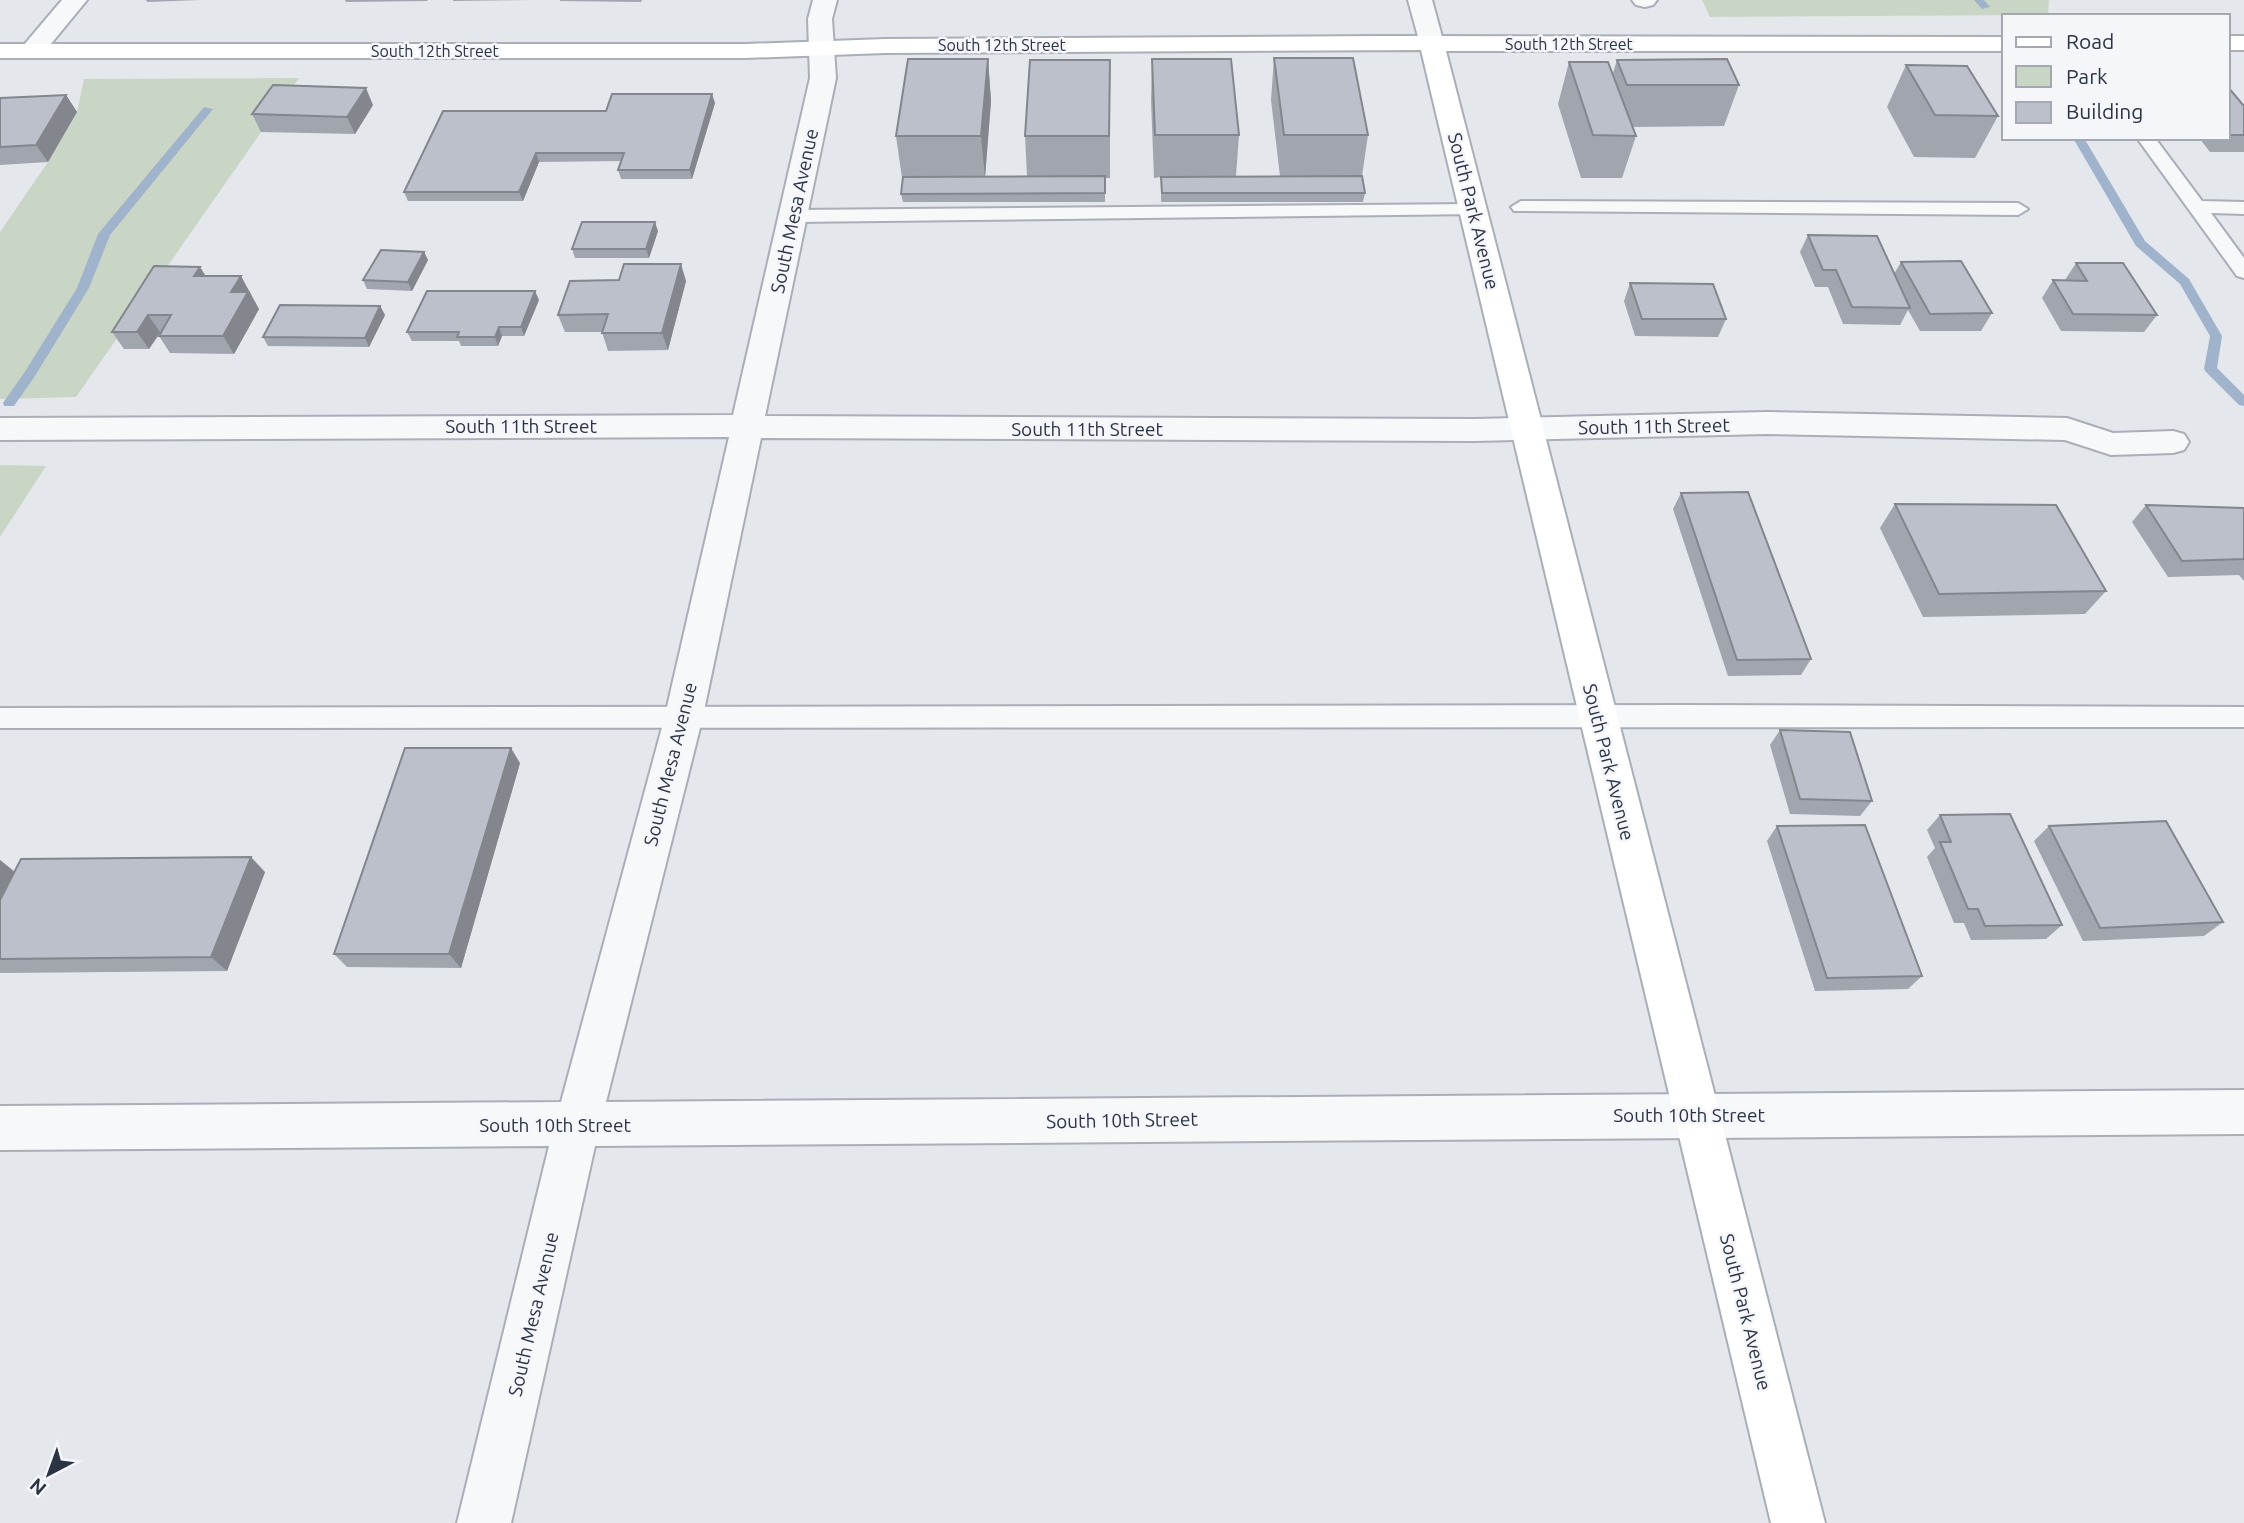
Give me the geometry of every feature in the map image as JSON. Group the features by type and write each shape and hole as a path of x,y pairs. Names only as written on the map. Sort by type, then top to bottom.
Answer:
{"street":[{"path":"32,51 75,0"},
{"name":"South Mesa Avenue","path":"484,1523 577,1125 682,720 823,78 820,19 825,0"},
{"name":"South Park Avenue","path":"1420,0 1798,1523"},
{"name":"South 12th Street","path":"0,51 2002,44"},
{"name":"South 11th Street","path":"0,429 746,426 827,429 1528,429 1766,423 2067,429 2111,444 2173,442"},
{"name":"South 10th Street","path":"0,1128 2244,1112"}],"lane":[{"path":"2147,140 2194,208 2244,272"},
{"path":"1521,206 2018,209"},
{"path":"2194,208 2244,208"},
{"path":"793,216 1474,210"},
{"path":"0,718 682,720 1597,714 2244,717"}],"green space":[{"path":"1702,0 2049,0 2048,14 1710,17"},
{"path":"299,78 76,397 0,399 0,232 48,162 77,112 84,79"},
{"path":"0,465 46,466 0,537"}],"building":[{"path":"1274,58 1353,58 1368,135 1284,135"},
{"path":"908,59 988,59 981,136 896,136"},
{"path":"1152,59 1231,59 1239,135 1155,135"},
{"path":"1727,59 1739,85 1627,85 1617,60"},
{"path":"1030,60 1110,60 1109,136 1025,136"},
{"path":"1569,62 1608,62 1636,136 1593,135"},
{"path":"1906,65 1967,66 1998,116 1935,115"},
{"path":"273,85 366,88 347,117 252,114"},
{"path":"2230,89 2244,106 2244,135 2230,135"},
{"path":"612,94 712,94 690,170 618,170 624,153 536,153 519,192 404,192 443,111 606,111"},
{"path":"66,95 36,145 0,147 0,98"},
{"path":"1105,176 1105,193 901,194 903,177"},
{"path":"1362,176 1365,193 1162,193 1161,177"},
{"path":"582,222 655,222 646,249 572,249"},
{"path":"1808,235 1877,236 1910,308 1852,307 1836,270 1823,270"},
{"path":"381,250 424,252 408,282 363,280"},
{"path":"1961,261 1992,313 1930,314 1901,262"},
{"path":"2076,263 2123,263 2157,315 2073,314 2053,280 2087,281"},
{"path":"624,264 681,264 662,333 602,333 608,314 558,315 570,281 619,280"},
{"path":"154,266 200,267 194,276 241,276 231,292 248,292 223,336 159,336 171,315 148,315 137,332 112,332"},
{"path":"1630,283 1713,284 1726,319 1642,319"},
{"path":"427,291 535,291 521,327 499,327 495,337 457,337 459,332 407,332"},
{"path":"280,305 380,306 365,338 263,337"},
{"path":"1748,492 1811,659 1737,660 1681,493"},
{"path":"1895,504 2056,505 2106,591 1939,594"},
{"path":"2146,505 2244,508 2244,559 2182,561"},
{"path":"1780,730 1850,732 1872,801 1800,799"},
{"path":"405,748 511,748 449,954 334,954"},
{"path":"2010,814 2062,925 1985,926 1978,909 1968,909 1940,842 1951,842 1940,815"},
{"path":"2166,821 2223,922 2100,928 2049,826"},
{"path":"1865,825 1922,976 1827,978 1777,826"},
{"path":"251,857 211,957 0,959 0,900 21,859"}],"waterway":[{"path":"1979,0 1985,7"},
{"path":"9,403 31,373 83,288 104,234 208,109"},
{"path":"2079,140 2140,243 2185,282 2216,336 2210,369 2244,402"}]}
